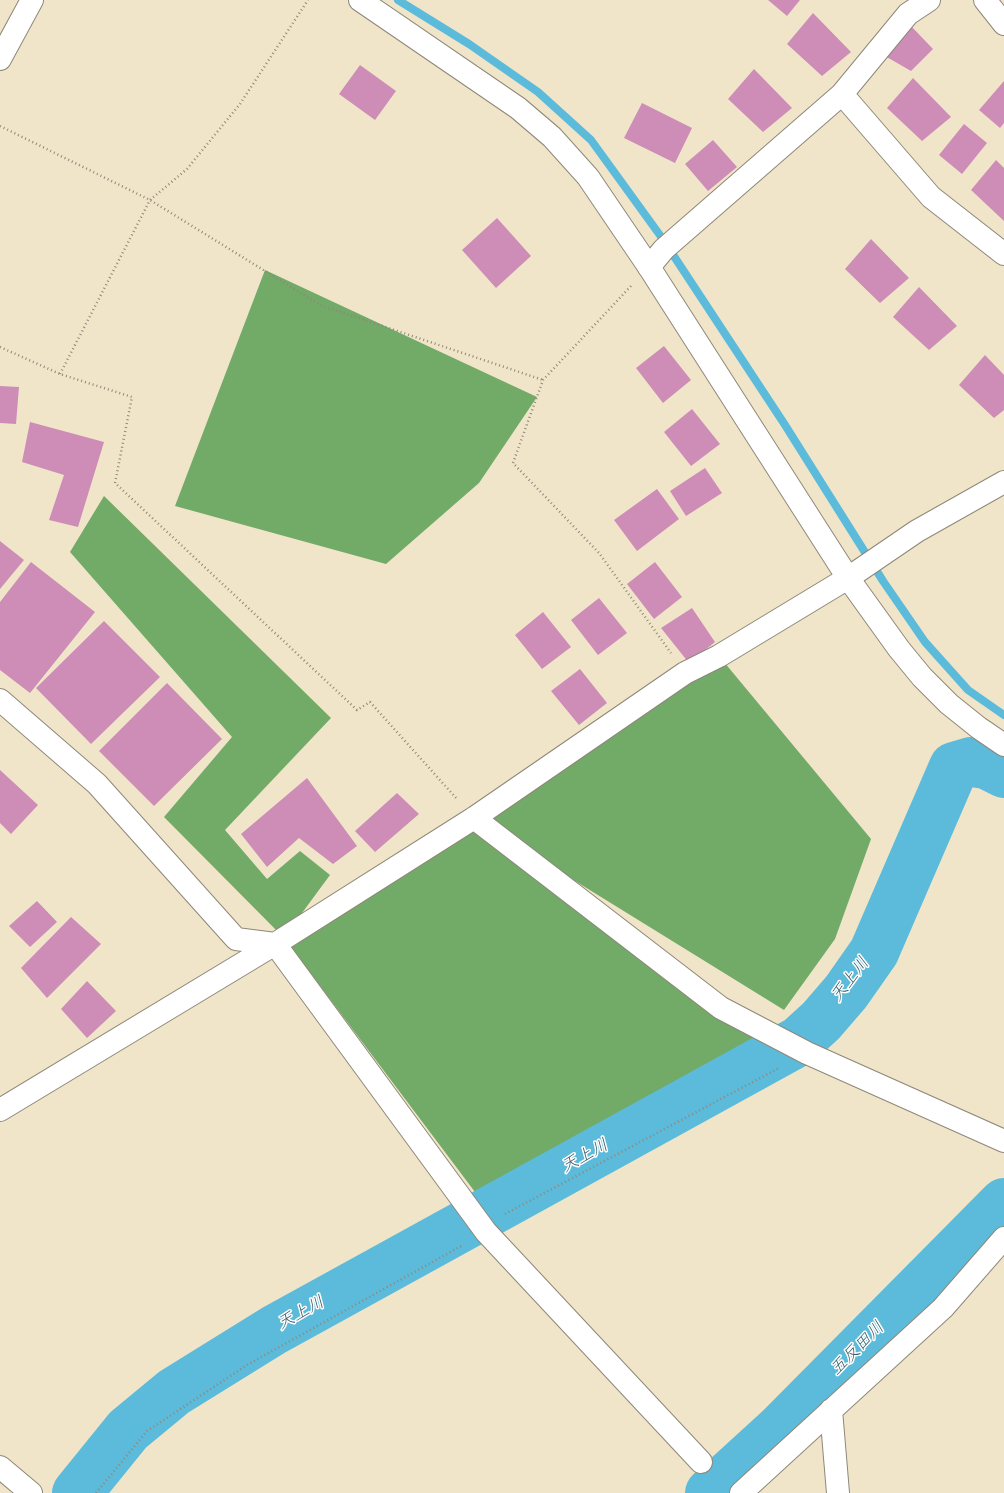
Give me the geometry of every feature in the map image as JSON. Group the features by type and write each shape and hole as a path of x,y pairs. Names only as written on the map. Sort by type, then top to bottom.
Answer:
{"street":[{"path":"0,59 32,0"},
{"path":"360,0 518,108 552,137 588,177 649,267 848,578 899,649 922,677 961,714 1004,745"},
{"path":"649,267 671,244 842,94 908,14 929,0"},
{"path":"985,0 1004,24"},
{"path":"842,94 931,197 1004,254"},
{"path":"0,1110 275,944 474,818 685,673 719,656 848,578 917,531 1004,482"},
{"path":"0,700 96,784 236,939 275,944 480,1224 701,1462"},
{"path":"474,818 721,1008 781,1040 1004,1141"},
{"path":"741,1493 943,1308 1004,1238"},
{"path":"831,1410 838,1493"},
{"path":"0,1467 31,1493"}],"path":[{"path":"60,374 150,200 187,169 240,104 308,0"},
{"path":"0,126 150,200 320,305 543,380"},
{"path":"649,267 543,380 513,464 599,553 685,673"},
{"path":"0,348 60,374 132,397 115,483 357,710 370,702 474,818"},
{"path":"96,1493 147,1431 248,1365 480,1224 491,1222 805,1051"}],"green space":[{"path":"265,270 537,397 479,483 386,564 175,506"},
{"path":"104,496 331,718 225,830 267,879 300,851 330,875 285,936 719,656 871,839 835,939 784,1010 478,821 761,1041 478,1196 284,938 164,817 232,737 70,552"}],"building":[{"path":"768,0 800,0 787,16"},
{"path":"813,13 851,52 822,76 787,44"},
{"path":"911,26 933,49 911,71 885,56"},
{"path":"360,65 396,91 375,120 339,94"},
{"path":"754,69 792,108 763,132 728,99"},
{"path":"913,78 951,117 922,141 887,108"},
{"path":"1004,81 1004,123 1000,128 979,110"},
{"path":"642,103 692,128 675,163 624,138"},
{"path":"964,124 987,143 962,174 939,155"},
{"path":"713,140 737,167 708,191 685,164"},
{"path":"996,160 1004,168 1004,221 971,190"},
{"path":"497,218 531,256 496,288 462,250"},
{"path":"871,239 909,278 880,303 845,269"},
{"path":"919,287 957,326 929,350 893,317"},
{"path":"664,346 691,380 663,403 636,368"},
{"path":"985,355 1004,375 1004,410 994,418 959,385"},
{"path":"0,386 19,387 16,424 0,423"},
{"path":"692,409 720,444 691,466 664,432"},
{"path":"30,422 104,442 78,527 49,520 64,475 22,462"},
{"path":"705,468 722,493 686,516 670,491"},
{"path":"657,489 679,519 637,551 614,520"},
{"path":"0,541 24,560 0,589"},
{"path":"31,562 95,612 30,693 0,670 0,602"},
{"path":"655,562 682,597 654,619 627,584"},
{"path":"599,598 627,633 598,655 571,620"},
{"path":"692,608 715,642 689,663 661,628"},
{"path":"543,612 571,647 542,669 515,635"},
{"path":"104,621 160,677 91,744 36,688"},
{"path":"580,669 607,703 579,725 551,691"},
{"path":"167,683 222,739 154,806 99,751"},
{"path":"0,770 38,805 11,834 0,823"},
{"path":"307,778 357,846 333,864 299,838 267,867 241,834"},
{"path":"397,793 419,814 375,852 355,831"},
{"path":"37,901 57,922 30,947 9,926"},
{"path":"71,917 101,944 47,998 21,968"},
{"path":"87,981 116,1011 87,1038 61,1009"}],"waterway":[{"path":"398,0 469,44 538,92 591,140 662,238 785,425 883,581 925,642 968,690 1004,715"},
{"name":"天上川","path":"77,1493 128,1430 174,1392 274,1330 799,1041 821,1021 846,992 874,952 954,767 971,762 986,764 1004,773"},
{"name":"五反田川","path":"710,1493 779,1430 1004,1203"}]}
